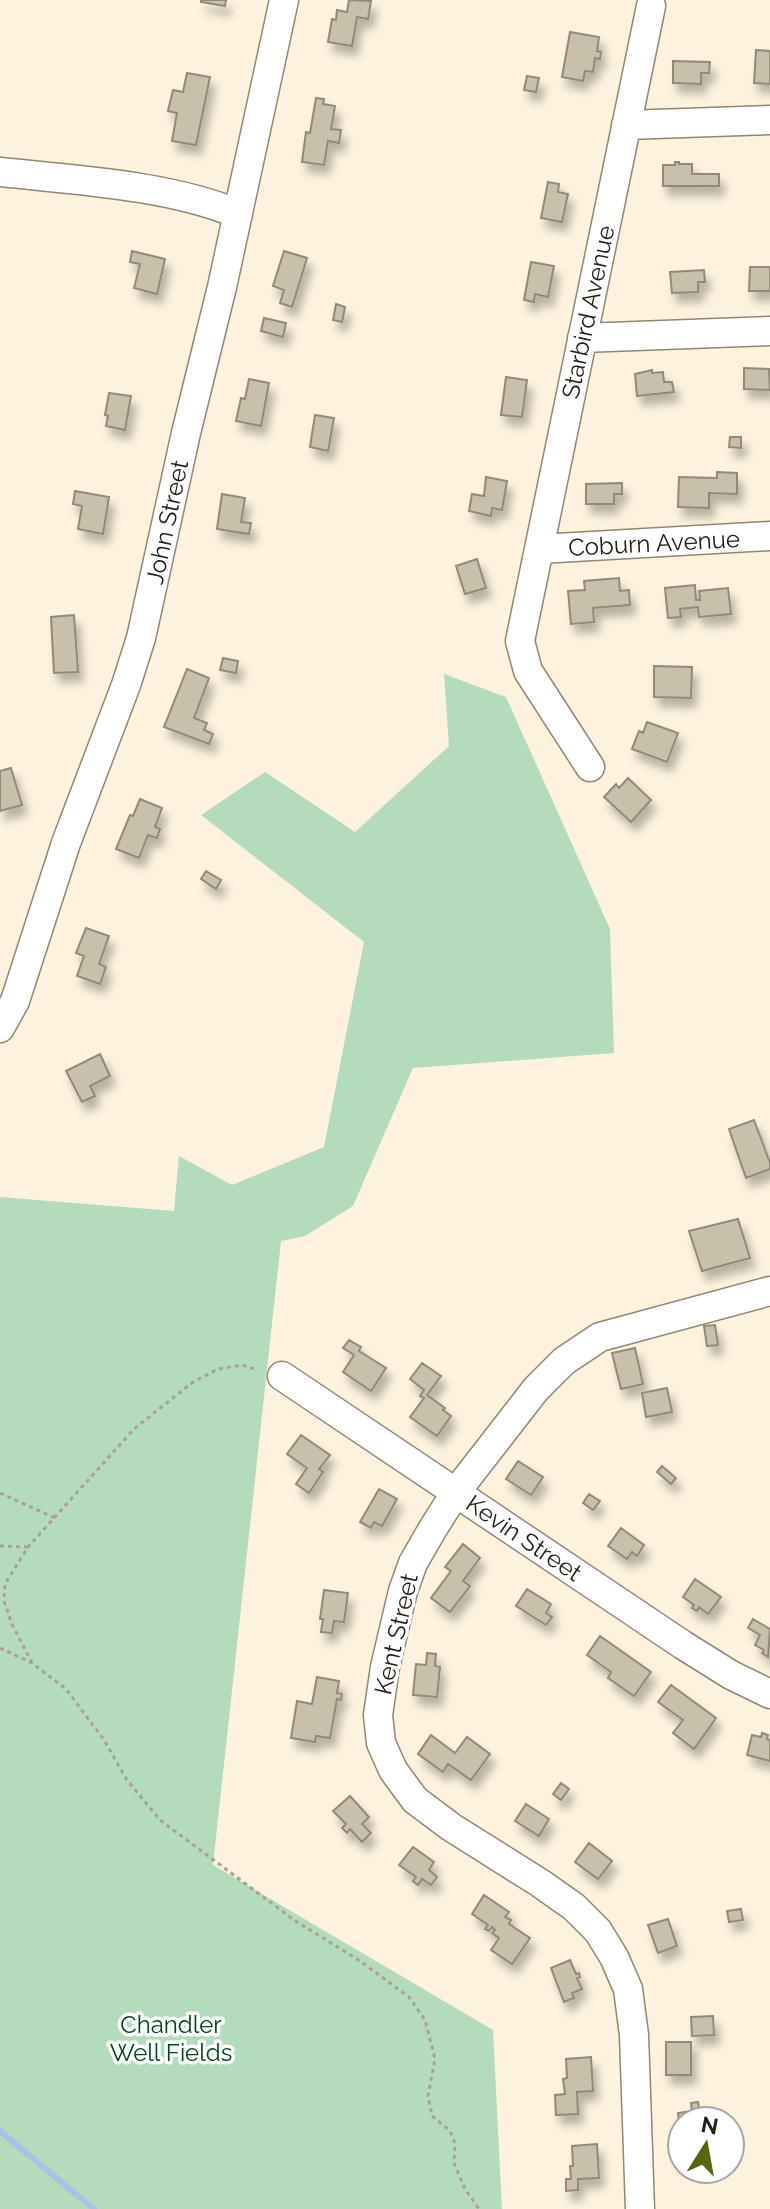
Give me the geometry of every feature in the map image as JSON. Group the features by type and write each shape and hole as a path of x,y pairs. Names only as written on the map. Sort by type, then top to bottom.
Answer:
{"street":[{"name":"John Street","path":"0,1028 15,1001 66,843 141,638 284,0"},
{"name":"Starbird Avenue","path":"590,767 528,671 520,641 651,6"},
{"path":"626,125 770,120"},
{"path":"0,172 142,188 238,214"},
{"path":"582,338 770,331"},
{"name":"Coburn Avenue","path":"539,549 770,536"},
{"name":"Kent Street","path":"640,2209 634,2035 628,1989 614,1957 598,1931 574,1907 415,1800 393,1770 381,1743 378,1715 385,1667 413,1563 456,1492 536,1389 564,1361 600,1337 770,1291"},
{"name":"Kevin Street","path":"282,1376 683,1645 731,1675 770,1694"}],"path":[{"path":"32,1663 4,1601 5,1584 28,1547 134,1429 193,1382 218,1369 242,1365 282,1376"},
{"path":"0,1493 55,1518"},
{"path":"0,1546 28,1547"},
{"path":"0,1648 32,1663 66,1689 104,1740 127,1780 160,1820 294,1920 360,1961 409,1997 425,2020 435,2059 428,2096 432,2116 450,2131 455,2143 454,2163 465,2189 479,2209"}],"green space":[{"name":"Chandler Well Fields","path":"444,674 506,697 610,929 614,1053 413,1068 353,1206 305,1236 281,1241 213,1865 493,2030 502,2209 0,2209 0,1197 174,1211 179,1156 232,1185 324,1147 364,942 201,815 265,772 355,832 449,746"}],"building":[{"path":"201,0 226,0 225,6"},
{"path":"349,0 371,1 368,19 357,17 352,46 328,42 332,19 336,20 337,10 347,12"},
{"path":"570,32 599,37 597,51 601,52 600,59 595,58 593,72 585,71 583,81 562,77"},
{"path":"756,50 770,51 770,84 754,83"},
{"path":"673,61 710,62 709,73 701,73 701,84 673,83"},
{"path":"187,73 210,77 196,145 172,141 177,113 168,111 173,90 183,92"},
{"path":"527,76 539,78 536,92 524,90"},
{"path":"316,98 324,99 323,104 335,106 331,129 341,130 339,143 328,141 324,165 302,162 306,132 310,133"},
{"path":"675,162 692,164 692,174 719,174 719,186 663,186 663,165 675,165"},
{"path":"548,182 559,184 558,192 568,194 562,222 541,218"},
{"path":"132,251 165,259 157,294 134,288 140,264 130,262"},
{"path":"284,251 307,258 292,307 280,303 284,290 273,286"},
{"path":"531,262 554,266 548,297 535,294 534,302 524,300"},
{"path":"750,267 770,267 770,291 749,291"},
{"path":"704,270 705,282 698,282 698,292 672,293 670,272"},
{"path":"336,304 345,307 342,322 333,320"},
{"path":"264,318 286,323 283,337 261,331"},
{"path":"744,368 769,369 770,390 744,389"},
{"path":"652,370 652,373 663,372 664,382 672,382 674,392 637,396 635,374"},
{"path":"506,377 527,380 522,417 501,415"},
{"path":"249,379 269,383 261,426 236,421"},
{"path":"109,393 131,396 125,430 106,426"},
{"path":"315,415 334,418 328,451 310,447"},
{"path":"730,437 741,437 741,448 729,447"},
{"path":"717,472 737,473 737,494 709,493 709,508 678,507 679,477 717,478"},
{"path":"486,477 507,481 502,510 492,508 491,516 469,511 472,494 484,496"},
{"path":"622,483 622,494 614,494 614,504 586,504 586,484"},
{"path":"75,491 109,497 103,534 78,529 82,506 73,504"},
{"path":"222,494 245,498 241,522 251,523 249,534 217,529"},
{"path":"477,559 486,588 465,594 456,566"},
{"path":"619,578 620,591 629,590 630,605 593,608 594,622 571,624 568,591 585,590 584,581"},
{"path":"695,585 696,600 700,600 699,591 728,588 731,614 699,617 698,607 680,609 681,617 668,618 665,588"},
{"path":"74,615 78,672 54,673 51,617"},
{"path":"223,658 238,661 236,673 220,670"},
{"path":"654,666 692,667 691,698 654,697"},
{"path":"187,669 209,678 194,718 207,723 204,730 213,734 209,744 164,727"},
{"path":"647,722 678,733 667,762 632,749 639,731 643,733"},
{"path":"11,768 22,805 0,811 0,771"},
{"path":"628,778 651,800 631,822 604,797 616,784 619,788"},
{"path":"140,799 162,808 155,827 160,829 157,838 148,835 139,858 116,849"},
{"path":"206,871 221,880 216,889 201,879"},
{"path":"86,928 109,936 99,964 106,967 100,984 77,976 84,956 76,953"},
{"path":"100,1054 110,1076 90,1086 95,1096 82,1102 66,1071"},
{"path":"754,1120 770,1169 746,1178 729,1129"},
{"path":"738,1219 750,1258 702,1271 689,1231"},
{"path":"715,1325 718,1345 707,1346 704,1326"},
{"path":"349,1340 361,1347 359,1351 386,1368 371,1391 343,1372 354,1355 343,1348"},
{"path":"635,1348 643,1384 621,1389 612,1353"},
{"path":"422,1363 441,1376 427,1395 451,1416 437,1436 410,1417 424,1398 420,1396 424,1390 410,1379"},
{"path":"667,1388 672,1412 646,1417 642,1393"},
{"path":"301,1435 330,1455 319,1469 323,1472 309,1493 296,1484 307,1468 287,1454"},
{"path":"518,1461 543,1477 531,1495 506,1479"},
{"path":"662,1466 676,1478 671,1484 657,1472"},
{"path":"379,1489 397,1499 382,1526 374,1522 371,1528 360,1522"},
{"path":"589,1494 600,1501 593,1510 583,1503"},
{"path":"621,1528 644,1545 637,1556 632,1552 627,1559 608,1546"},
{"path":"463,1544 480,1558 463,1581 470,1586 450,1612 431,1598 451,1571 445,1567"},
{"path":"695,1579 721,1597 708,1614 699,1607 697,1611 692,1608 694,1605 683,1597"},
{"path":"527,1589 551,1604 546,1613 552,1617 546,1625 516,1606"},
{"path":"324,1590 348,1593 344,1622 334,1621 332,1633 321,1632"},
{"path":"753,1619 770,1629 768,1657 762,1653 764,1650 755,1645 760,1635 748,1628"},
{"path":"600,1636 651,1672 634,1696 608,1678 611,1672 587,1655"},
{"path":"427,1653 436,1654 435,1666 440,1667 437,1697 413,1695 416,1664 426,1665"},
{"path":"317,1677 339,1681 337,1693 342,1694 341,1700 337,1699 330,1738 316,1736 315,1742 291,1738 297,1701 312,1704"},
{"path":"671,1685 716,1718 694,1749 673,1733 683,1720 658,1702"},
{"path":"762,1733 768,1735 767,1739 770,1740 770,1761 747,1755 752,1735 761,1737"},
{"path":"431,1735 455,1753 467,1737 490,1754 471,1780 448,1764 443,1772 418,1754"},
{"path":"561,1783 569,1789 561,1800 553,1794"},
{"path":"350,1796 369,1817 362,1824 371,1833 362,1842 350,1829 347,1833 342,1828 346,1824 333,1811"},
{"path":"526,1804 549,1819 539,1836 515,1821"},
{"path":"589,1843 612,1861 598,1879 575,1862"},
{"path":"413,1847 434,1862 429,1870 437,1877 431,1885 422,1879 418,1885 413,1881 416,1877 399,1865"},
{"path":"484,1895 509,1912 505,1917 511,1920 509,1924 530,1938 512,1964 491,1950 499,1938 492,1933 495,1930 492,1927 489,1931 485,1929 488,1925 472,1914"},
{"path":"741,1909 743,1920 729,1922 727,1911"},
{"path":"668,1919 677,1946 658,1953 648,1925"},
{"path":"570,1960 576,1974 579,1973 580,1977 577,1978 582,1989 572,1993 574,1998 564,2002 551,1968"},
{"path":"713,2016 714,2035 692,2036 691,2017"},
{"path":"666,2042 691,2042 691,2075 666,2075"},
{"path":"591,2057 593,2091 577,2092 578,2114 556,2115 555,2095 565,2094 563,2079 567,2078 566,2059"},
{"path":"597,2144 599,2178 578,2179 578,2190 566,2191 566,2179 571,2179 570,2166 573,2166 572,2146"}],"waterway":[{"path":"0,2131 94,2209"}]}
